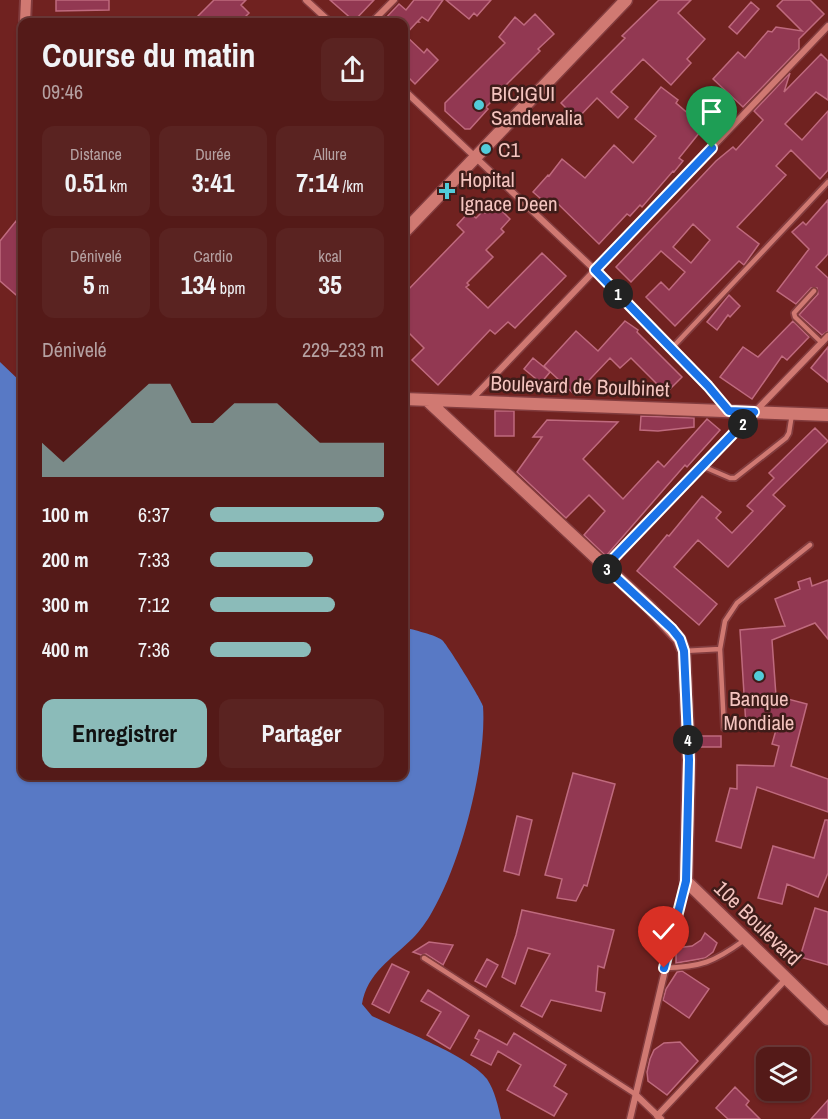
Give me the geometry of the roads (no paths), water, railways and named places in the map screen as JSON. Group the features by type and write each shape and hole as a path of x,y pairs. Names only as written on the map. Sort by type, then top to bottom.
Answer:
{"main road":[{"path":"408,228 626,0"},
{"name":"Boulevard de Boulbinet","path":"408,399 828,415"},
{"path":"428,401 680,639 684,651 689,760 686,881"},
{"name":"10e Boulevard","path":"686,881 828,1019"}],"street":[{"path":"25,18 26,0"},
{"path":"306,0 326,18"},
{"path":"376,18 394,0"},
{"path":"469,402 828,26"},
{"path":"408,94 595,270 729,411"},
{"path":"605,567 828,336"},
{"path":"630,1119 686,881"},
{"path":"635,1094 659,1117 787,978"}],"lane":[{"path":"671,349 828,182"},
{"path":"814,291 794,313 795,317 822,343"},
{"path":"702,466 735,478 786,438 792,414"},
{"path":"724,728 720,649 725,621 737,603 810,545"},
{"path":"684,651 720,649"},
{"path":"664,968 700,966 724,955 746,939"},
{"path":"424,958 635,1094"}],"water":[{"path":"0,362 18,379 18,780 408,780 408,628 439,638 450,651 483,706 481,755 470,812 453,867 432,912 416,935 375,975 362,1004 372,1016 451,1053 479,1071 492,1088 501,1119 0,1119"}],"place":[{"name":"BICIGUI Sandervalia","path":"479,105"},
{"name":"C1","path":"486,149"},
{"name":"Hopital Ignace Deen","path":"447,191"},
{"name":"Banque Mondiale","path":"759,676"}]}
